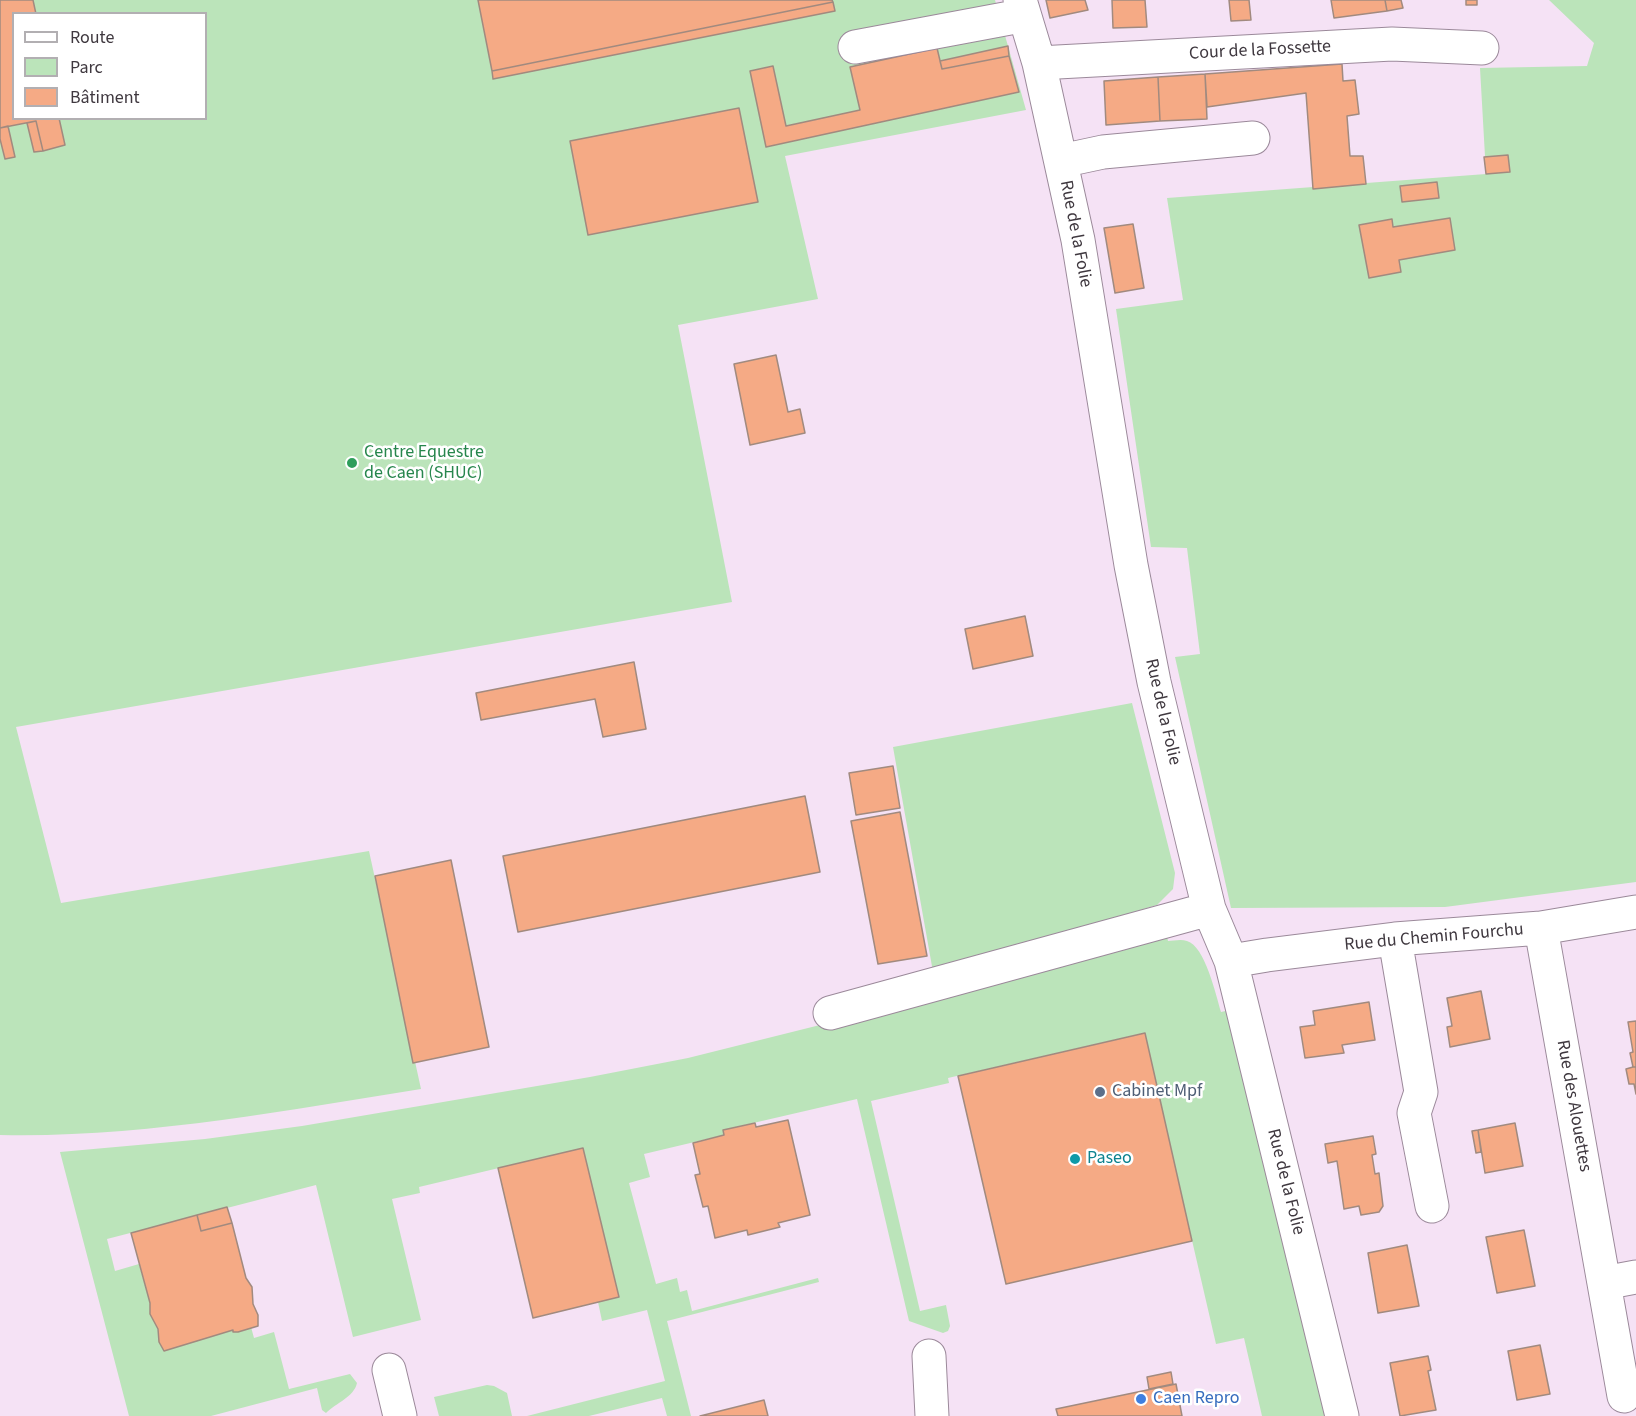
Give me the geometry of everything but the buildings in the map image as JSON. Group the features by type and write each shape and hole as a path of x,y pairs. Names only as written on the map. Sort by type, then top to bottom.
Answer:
{"street":[{"path":"855,47 1010,18 1022,7"},
{"name":"Rue de la Folie","path":"1022,7 1039,63 1078,240 1139,608 1154,682 1209,909 1231,962 1342,1416"},
{"name":"Cour de la Fossette","path":"1039,63 1392,44 1482,48"},
{"path":"1061,161 1103,152 1253,138"},
{"path":"830,1013 1209,909"},
{"name":"Rue du Chemin Fourchu","path":"1231,962 1267,955 1395,939 1541,928 1636,912"},
{"name":"Rue des Alouettes","path":"1541,928 1624,1395"},
{"path":"1395,939 1421,1092 1414,1113 1432,1206"},
{"path":"1604,1283 1636,1277"},
{"path":"929,1356 932,1416"},
{"path":"389,1370 400,1416"}],"green space":[{"name":"Centre Equestre de Caen (SHUC)","path":"0,0 995,0 1026,110 785,156 818,299 678,325 732,602 16,727 61,903 369,851 421,1089 159,1128 53,1135 0,1135"},
{"path":"1549,0 1636,0 1636,882 1445,907 1231,908 1175,657 1200,654 1187,548 1151,547 1116,309 1183,300 1167,198 1486,174 1480,68 1587,66 1594,43"},
{"path":"1132,703 1175,873 1173,889 1157,905 933,972 893,747"},
{"path":"1166,932 1168,941 1187,941 1199,952 1209,972 1221,1012 1230,1010 1325,1416 1262,1416 1244,1338 1216,1344 1144,1033 948,1078 949,1083 871,1101 920,1311 946,1305 950,1326 948,1331 943,1333 909,1321 857,1099 723,1130 724,1135 644,1154 650,1177 629,1183 656,1284 677,1278 680,1292 687,1290 692,1311 818,1278 819,1282 667,1321 691,1416 667,1416 662,1398 589,1416 527,1416 665,1381 647,1310 602,1321 598,1302 619,1297 583,1148 419,1187 420,1193 392,1199 421,1320 353,1337 316,1185 107,1239 115,1271 139,1264 150,1303 150,1314 158,1329 159,1341 164,1350 251,1327 254,1338 274,1332 289,1389 350,1374 357,1383 349,1396 326,1413 322,1410 317,1388 211,1416 129,1416 60,1152 205,1139 302,1126 688,1058 836,1021"},
{"path":"487,1385 507,1393 512,1416 439,1416 434,1397"}],"place":[{"name":"Centre Equestre de Caen (SHUC)","path":"352,463"},
{"name":"Cabinet Mpf","path":"1100,1092"},
{"name":"Paseo","path":"1075,1159"},
{"name":"Caen Repro","path":"1141,1399"}]}
